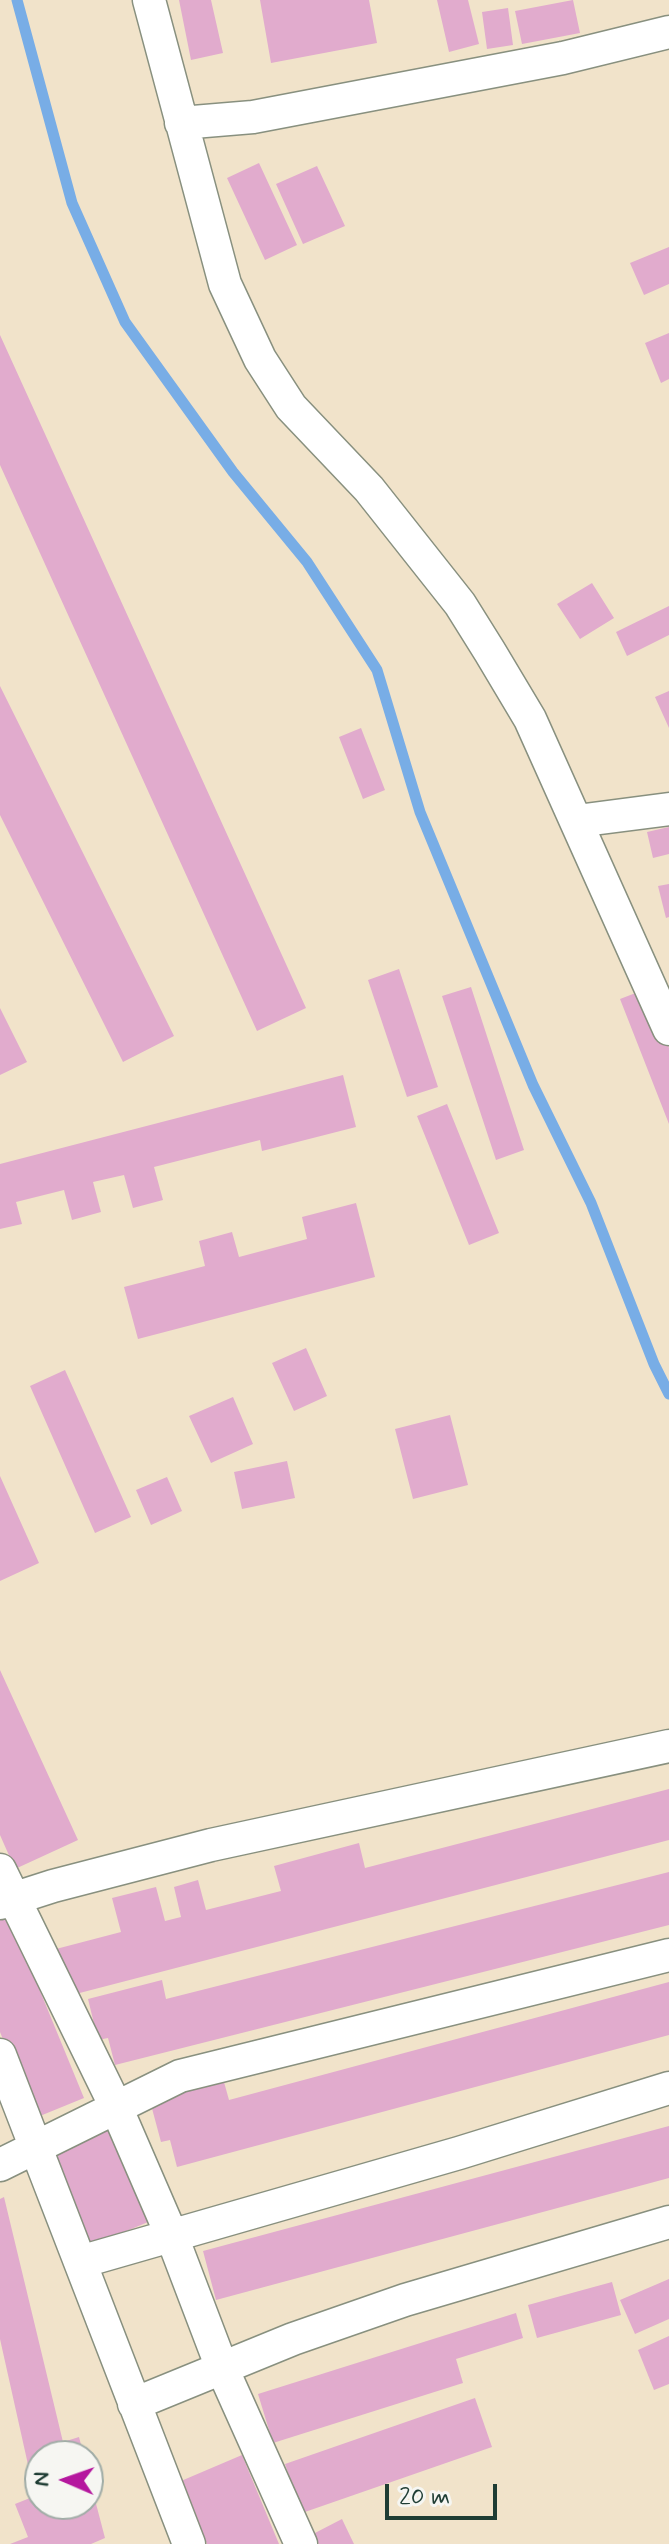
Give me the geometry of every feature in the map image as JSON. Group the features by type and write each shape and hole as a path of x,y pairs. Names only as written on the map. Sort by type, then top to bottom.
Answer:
{"street":[{"path":"149,0 225,284 260,359 291,407 369,489 460,604 530,719 669,1029"},
{"path":"181,123 253,117 563,58 669,32"},
{"path":"577,821 669,809"},
{"path":"301,2544 222,2368 171,2234 116,2107 5,1891 53,1886 211,1845 669,1746"},
{"path":"0,2165 180,2076 669,1955"},
{"path":"0,2055 134,2404 180,2541"},
{"path":"80,2262 459,2153 669,2088"},
{"path":"134,2404 293,2339 405,2300 669,2222"}],"building":[{"path":"179,0 211,0 223,53 191,60"},
{"path":"260,0 369,0 377,43 271,63"},
{"path":"437,0 468,0 479,44 449,52"},
{"path":"573,0 580,33 522,44 515,11"},
{"path":"508,8 513,45 487,49 482,12"},
{"path":"259,163 297,245 265,260 227,178"},
{"path":"317,166 345,226 303,244 276,184"},
{"path":"669,247 669,284 644,295 630,263"},
{"path":"669,333 669,379 661,383 645,343"},
{"path":"0,335 306,1008 257,1031 0,465"},
{"path":"592,583 614,618 580,639 557,604"},
{"path":"669,606 669,635 627,656 616,632"},
{"path":"0,686 174,1036 123,1062 0,815"},
{"path":"669,691 669,728 655,697"},
{"path":"361,728 385,790 363,799 339,737"},
{"path":"669,827 669,854 653,858 647,832"},
{"path":"669,884 669,917 666,918 658,886"},
{"path":"399,969 438,1087 407,1097 368,980"},
{"path":"471,987 524,1150 496,1160 442,996"},
{"path":"646,989 669,1048 669,1124 620,999"},
{"path":"0,1008 27,1062 0,1075"},
{"path":"343,1075 356,1127 262,1151 260,1140 154,1167 163,1200 133,1208 124,1175 93,1182 101,1212 72,1220 64,1190 16,1202 22,1224 0,1229 0,1164"},
{"path":"447,1104 499,1233 469,1245 417,1116"},
{"path":"356,1203 375,1277 138,1339 124,1287 205,1266 199,1241 232,1232 239,1257 307,1239 302,1217"},
{"path":"306,1348 327,1396 294,1411 272,1363"},
{"path":"65,1370 131,1517 95,1533 30,1386"},
{"path":"233,1397 253,1444 211,1463 189,1416"},
{"path":"450,1415 468,1485 413,1499 395,1429"},
{"path":"287,1461 295,1498 242,1509 234,1472"},
{"path":"0,1476 39,1563 0,1581"},
{"path":"167,1477 182,1511 151,1525 136,1490"},
{"path":"0,1670 78,1840 15,1869 0,1835"},
{"path":"669,1789 669,1840 68,1996 56,1949 121,1932 112,1898 156,1887 165,1921 181,1917 174,1887 198,1880 206,1910 281,1891 274,1866 359,1843 365,1868"},
{"path":"669,1872 669,1925 115,2065 108,2038 98,2040 88,1999 162,1980 166,1999"},
{"path":"8,1913 84,2098 35,2118 0,2032 0,1916"},
{"path":"669,1982 669,2035 177,2167 170,2140 161,2142 150,2101 224,2082 229,2100"},
{"path":"669,2126 669,2178 216,2300 203,2251"},
{"path":"115,2127 153,2220 83,2249 45,2156"},
{"path":"4,2197 63,2440 24,2440 24,2447 0,2339 0,2199"},
{"path":"669,2279 669,2319 635,2334 620,2300"},
{"path":"612,2282 621,2315 537,2338 528,2305"},
{"path":"516,2313 523,2338 456,2359 463,2383 273,2443 258,2394"},
{"path":"669,2336 669,2384 654,2390 638,2350"},
{"path":"475,2398 492,2447 302,2513 285,2464"},
{"path":"242,2455 279,2544 207,2544 181,2481"},
{"path":"24,2500 24,2520 100,2520 105,2538 91,2544 10,2544 28,2537 15,2504"},
{"path":"342,2519 354,2544 319,2544 313,2534"}],"waterway":[{"path":"17,0 72,203 125,322 233,472 307,562 377,670 420,812 533,1085 591,1203 654,1364 669,1394"}]}
